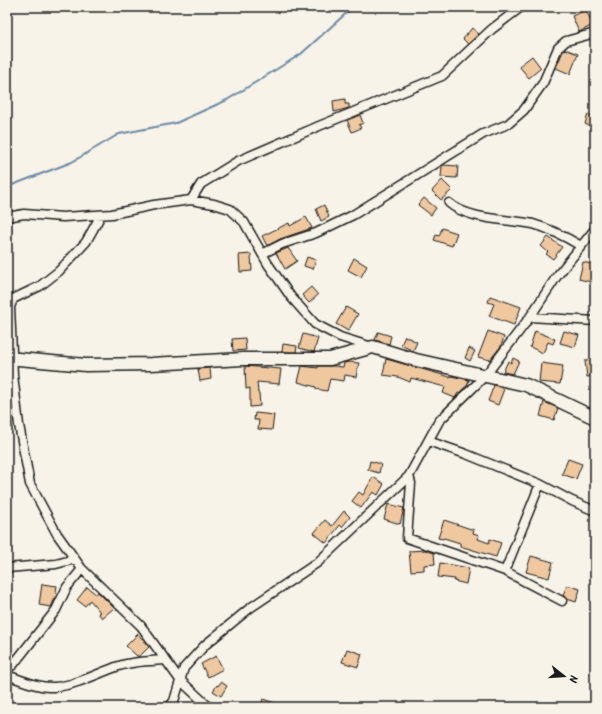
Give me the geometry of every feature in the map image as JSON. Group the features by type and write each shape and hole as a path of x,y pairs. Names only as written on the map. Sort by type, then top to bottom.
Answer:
{"street":[{"path":"191,200 201,184 238,161 442,76 492,29 521,7"},
{"path":"262,254 282,244 316,233 353,215 484,134 508,124 524,110 543,83 558,48 566,41 595,33"},
{"path":"7,218 24,214 63,217 112,214 154,204 191,200 214,204 230,209 244,222 262,254 290,297 315,324 340,336 373,348 416,360 526,385 595,418"},
{"path":"449,203 458,210 469,214 533,224 553,230 581,246"},
{"path":"101,215 86,242 60,271 40,286 13,299 10,308 10,358 19,425 30,484 57,534 82,569 141,626 180,680 209,707"},
{"path":"169,707 174,701 184,668 205,645 250,608 317,563 409,476 439,421 485,376 530,317 557,276 595,229"},
{"path":"530,317 595,321"},
{"path":"10,358 86,366 243,359 330,359 373,348"},
{"path":"7,381 13,375"},
{"path":"428,441 466,454 540,484 595,511"},
{"path":"409,476 411,483 407,538 505,571 562,601"},
{"path":"505,571 540,484"},
{"path":"7,568 56,564 75,559"},
{"path":"7,670 13,665 56,610 67,587 82,569"},
{"path":"7,675 34,684 54,687 84,680 120,665 165,660"}],"building":[{"path":"586,10 593,25 579,32 572,16"},
{"path":"472,28 479,34 468,44 463,39"},
{"path":"565,49 578,54 570,74 556,68"},
{"path":"532,56 541,68 529,78 519,66"},
{"path":"345,99 345,104 349,104 349,108 334,112 333,101"},
{"path":"588,114 595,117 595,128 585,124"},
{"path":"360,115 363,123 359,125 361,128 352,132 347,120"},
{"path":"443,165 458,166 457,178 441,177"},
{"path":"442,180 452,190 441,200 432,191"},
{"path":"424,198 436,208 431,215 418,205"},
{"path":"324,205 329,217 321,221 316,209"},
{"path":"306,217 312,228 280,239 267,246 262,236 289,223 290,226"},
{"path":"442,228 457,233 452,246 434,240 436,235 439,236"},
{"path":"548,237 562,247 553,259 546,254 548,252 541,246"},
{"path":"288,248 297,261 285,269 276,253"},
{"path":"251,254 252,271 240,272 239,255"},
{"path":"307,257 316,260 313,269 304,266"},
{"path":"354,258 367,266 361,277 348,270"},
{"path":"583,262 595,265 595,283 579,279"},
{"path":"311,287 318,295 309,303 302,295"},
{"path":"490,296 521,307 514,325 489,316 494,304 488,302"},
{"path":"346,307 358,314 348,331 336,324"},
{"path":"488,331 504,337 501,346 490,360 478,357"},
{"path":"535,331 555,339 553,344 548,342 543,353 530,347"},
{"path":"564,331 579,335 575,347 560,343"},
{"path":"378,332 391,336 389,344 375,340"},
{"path":"303,334 318,338 314,352 299,348"},
{"path":"405,336 417,342 413,351 401,345"},
{"path":"245,338 246,350 233,351 232,339"},
{"path":"283,344 297,346 296,352 282,352"},
{"path":"469,348 475,351 470,361 465,358"},
{"path":"513,358 519,361 513,374 503,372 508,361 511,363"},
{"path":"386,359 450,377 469,380 467,386 458,393 455,398 443,393 445,387 411,378 410,382 398,377 383,375"},
{"path":"595,360 595,376 587,377 585,361"},
{"path":"344,363 359,363 356,377 345,375 344,381 330,379 327,391 316,389 316,387 298,382 302,366 318,368 318,366 343,367"},
{"path":"541,363 563,366 560,384 539,382"},
{"path":"245,366 281,369 279,384 257,382 260,406 250,407 250,388 246,389"},
{"path":"210,368 211,379 200,381 198,369"},
{"path":"494,385 504,389 498,405 488,401"},
{"path":"544,402 558,408 554,420 540,416"},
{"path":"255,413 274,415 272,430 258,429 259,420 254,420"},
{"path":"568,459 582,464 576,479 562,474"},
{"path":"370,461 381,464 379,473 368,470"},
{"path":"373,477 384,484 378,495 373,492 361,508 352,501 359,492 363,495"},
{"path":"388,504 404,508 400,524 384,519"},
{"path":"344,511 350,517 342,527 340,525 326,543 314,533 325,520 332,526"},
{"path":"444,520 474,530 473,533 479,535 478,539 489,543 490,539 501,543 496,557 460,546 460,543 444,538 438,538"},
{"path":"425,550 434,553 435,564 424,565 424,570 411,571 409,551"},
{"path":"531,556 553,562 549,578 526,572"},
{"path":"440,563 469,568 466,584 454,581 455,579 438,577"},
{"path":"42,584 57,586 55,598 51,607 39,605"},
{"path":"567,585 580,589 576,602 567,599 563,595"},
{"path":"87,587 96,594 98,592 114,608 102,618 98,613 100,612 90,600 85,606 77,600"},
{"path":"138,634 149,647 140,656 137,656 126,646"},
{"path":"347,649 362,654 358,667 342,662"},
{"path":"216,656 223,669 208,677 201,664"},
{"path":"221,682 227,686 221,696 213,691"},
{"path":"263,699 283,706 260,707"}],"waterway":[{"path":"7,187 72,162 119,134 176,123 227,100 301,54 353,7"}]}
